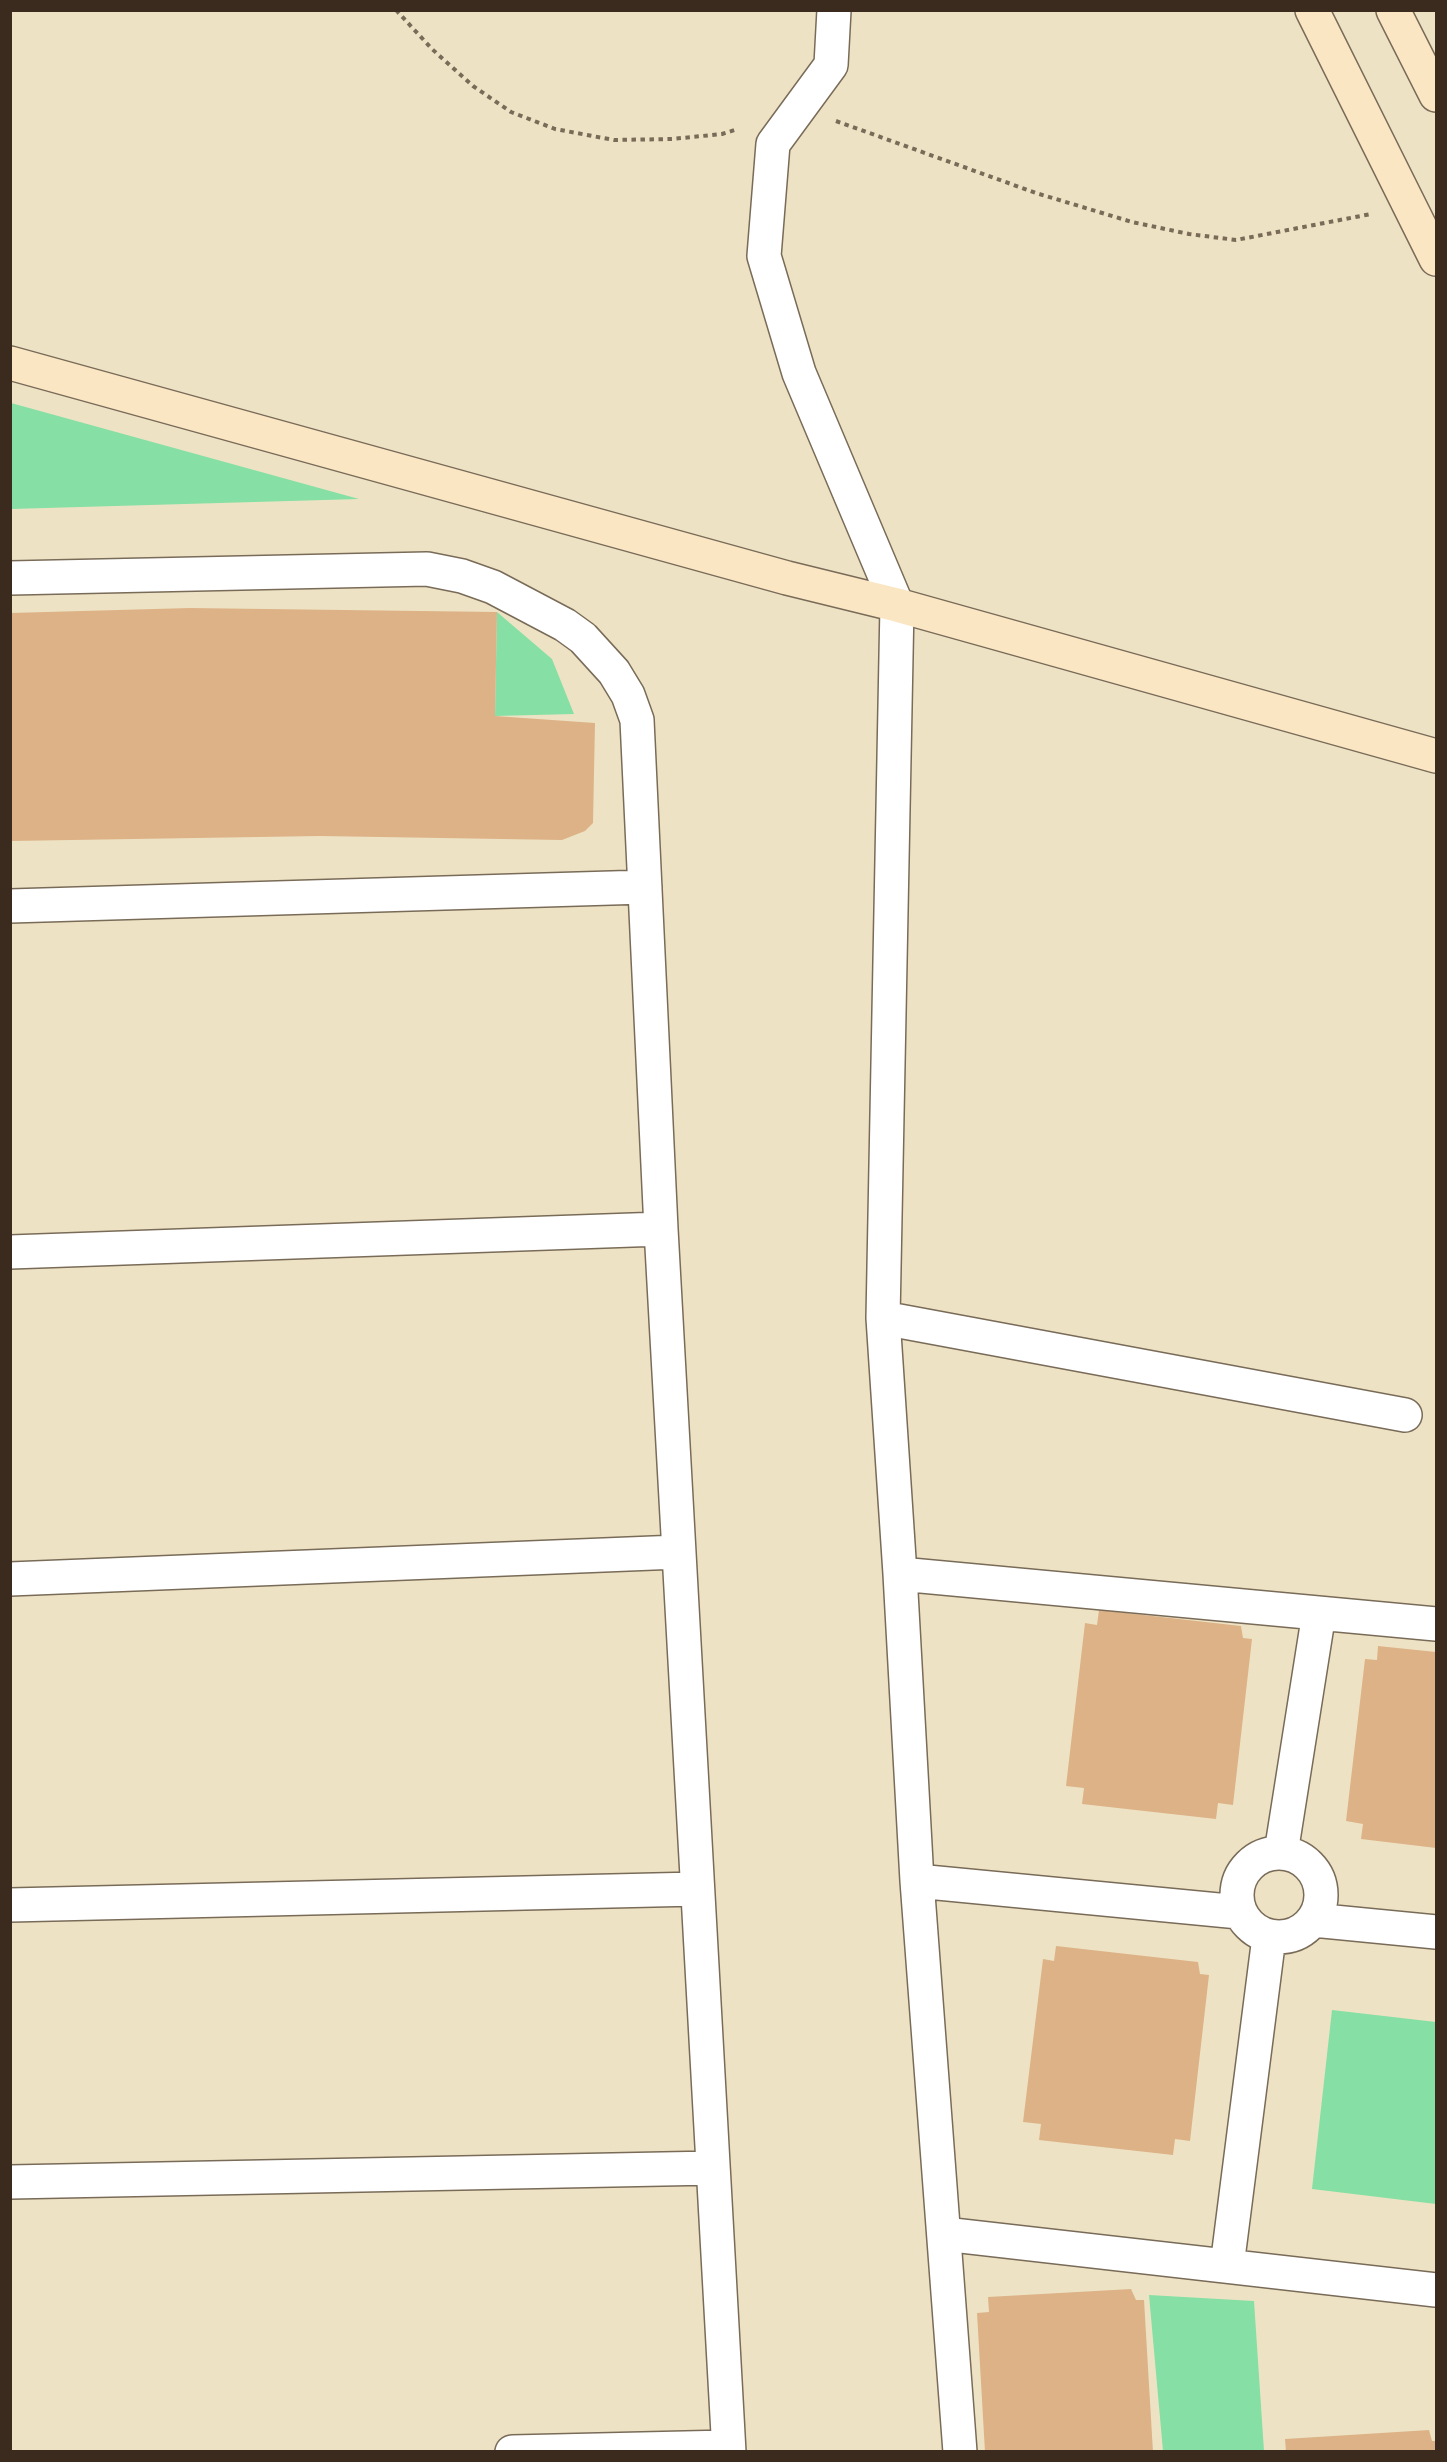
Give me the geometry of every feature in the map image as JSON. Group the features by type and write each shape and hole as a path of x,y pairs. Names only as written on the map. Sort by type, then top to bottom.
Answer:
{"main road":[{"path":"1312,10 1437,259"},
{"path":"1397,12 1437,95"},
{"path":"10,363 787,578 897,605 1437,756"}],"street":[{"path":"834,10 831,65 773,144 764,256 799,373 897,605 883,1318 917,1881 960,2451"},
{"path":"10,578 428,569 462,576 493,587 565,625 583,638 614,672 628,695 637,720 661,1229 728,2449 512,2451"},
{"path":"10,906 645,887"},
{"path":"10,1252 661,1229"},
{"path":"883,1318 1404,1415"},
{"path":"10,1579 678,1552"},
{"path":"900,1574 1437,1624"},
{"path":"1281,1853 1318,1613"},
{"path":"1281,1853 1305,1862 1314,1871 1320,1883 1321,1896 1313,1920 1293,1935 1269,1936 1256,1931 1246,1923 1239,1912 1236,1898 1238,1884 1244,1871 1254,1861 1267,1855 1281,1853"},
{"path":"917,1881 1239,1912"},
{"path":"10,1905 697,1889"},
{"path":"1313,1920 1437,1932"},
{"path":"1227,2266 1269,1936"},
{"path":"10,2182 713,2168"},
{"path":"944,2234 1437,2290"}],"path":[{"path":"396,10 432,49 473,86 511,112 555,129 614,140 626,140 672,139 722,134 744,127"},
{"path":"800,108 1036,193 1132,222 1189,234 1236,240 1410,206"}],"green space":[{"path":"11,403 359,499 11,509"},
{"path":"497,612 552,659 574,714 495,716"},
{"path":"1332,2010 1436,2022 1436,2204 1312,2189"},
{"path":"1149,2295 1254,2301 1264,2451 1163,2451"}],"building":[{"path":"190,608 497,612 495,716 595,723 593,823 585,831 562,840 320,836 10,841 10,613"},
{"path":"1099,1610 1241,1626 1243,1638 1252,1639 1233,1805 1218,1803 1216,1819 1082,1804 1084,1788 1066,1786 1085,1623 1097,1625"},
{"path":"1378,1646 1436,1652 1436,1848 1361,1839 1363,1824 1346,1821 1365,1659 1377,1660"},
{"path":"1056,1946 1198,1962 1200,1974 1209,1975 1190,2141 1175,2139 1173,2155 1039,2140 1041,2124 1023,2122 1043,1959 1054,1961"},
{"path":"1131,2289 1136,2300 1144,2300 1153,2452 985,2452 977,2313 989,2312 988,2297"},
{"path":"1429,2430 1432,2441 1436,2441 1436,2452 1286,2452 1285,2439"}]}
